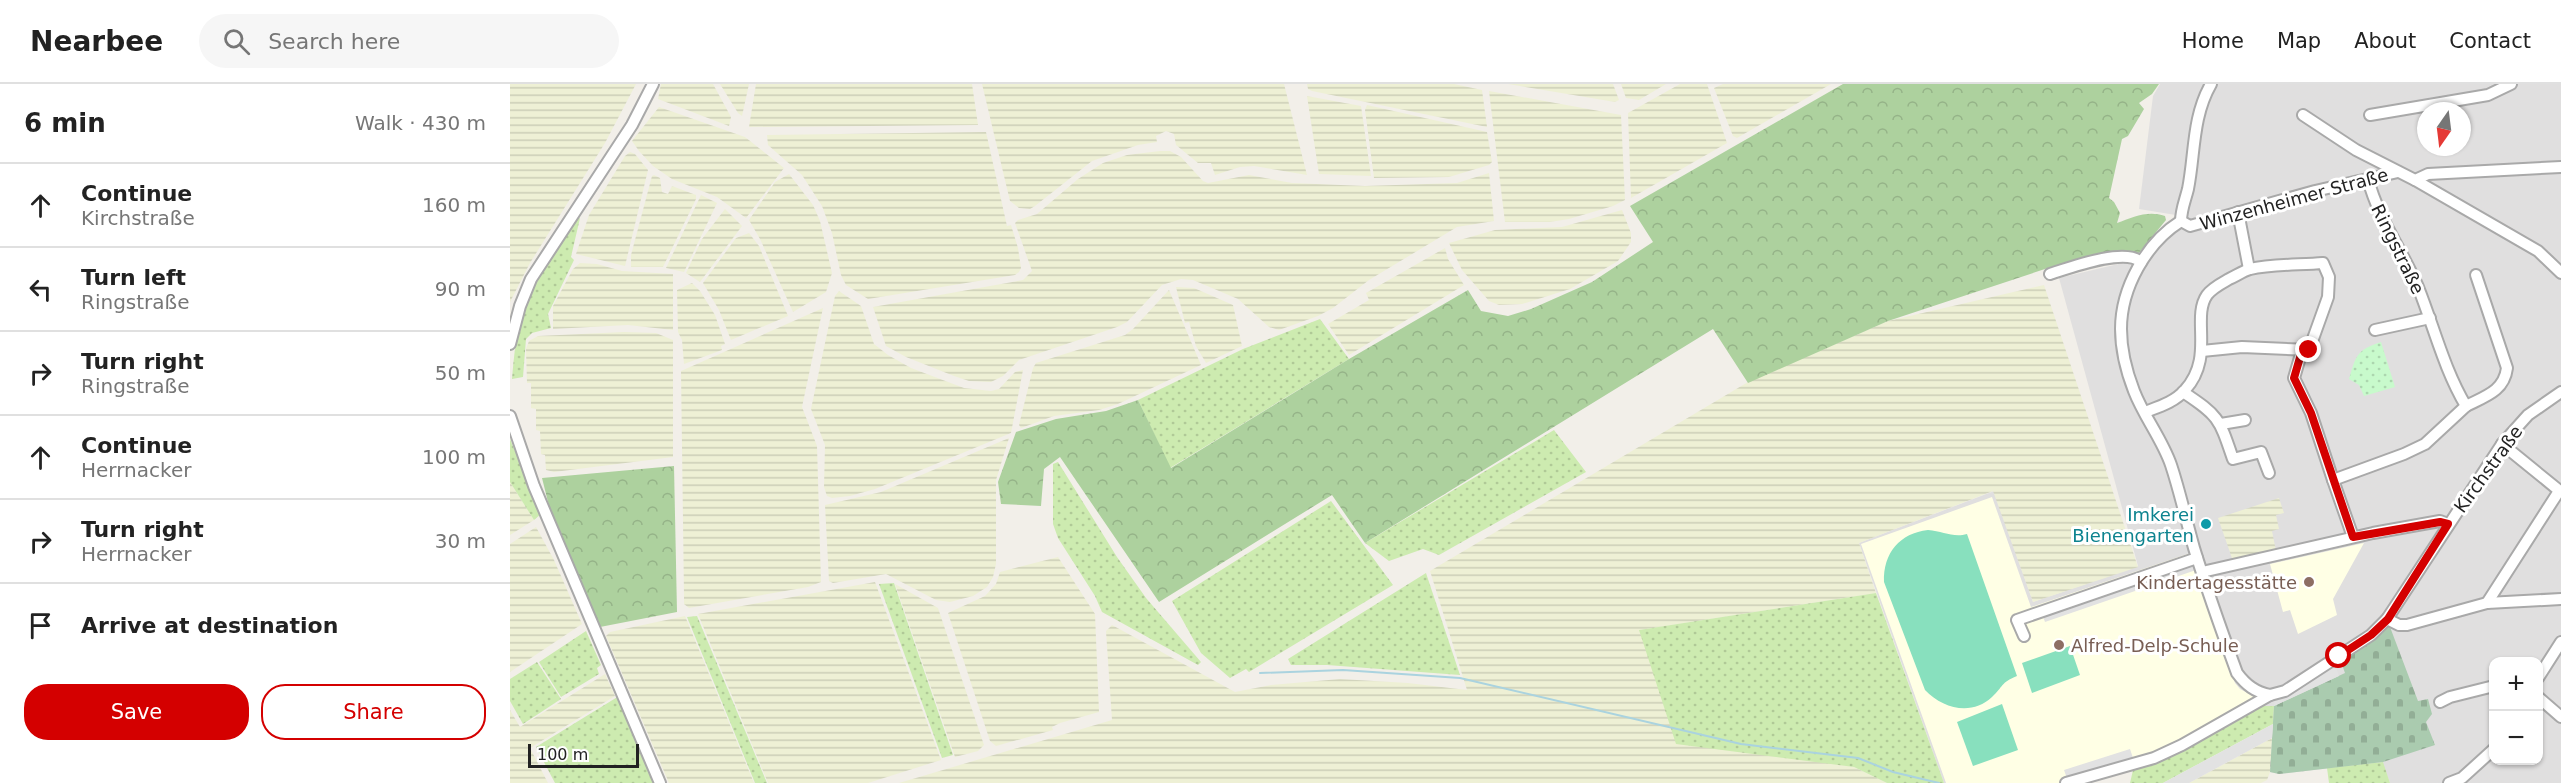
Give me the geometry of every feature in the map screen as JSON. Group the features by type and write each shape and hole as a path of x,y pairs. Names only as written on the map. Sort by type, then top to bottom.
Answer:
{"street":[{"path":"510,344 520,306 531,279 632,125 652,84"},
{"path":"2181,221 2196,127 2211,84"},
{"path":"2370,115 2488,95 2511,84"},
{"path":"2303,115 2356,150 2415,180 2538,251 2561,273"},
{"path":"2415,180 2428,174 2561,167"},
{"name":"Winzenheimer Straße","path":"2270,695 2254,690 2244,683 2237,673 2197,558 2171,463 2130,377 2121,329 2127,295 2141,262 2169,228 2181,221 2190,226 2315,191 2398,172"},
{"name":"Ringstraße","path":"2368,179 2374,204 2417,285 2449,374 2466,406"},
{"path":"2238,212 2249,269"},
{"path":"2049,274 2086,263 2124,256 2136,257 2141,262"},
{"path":"2145,412 2165,404 2183,392 2192,380 2202,351 2202,306 2207,294 2249,269 2323,263 2328,277 2328,297 2309,350 2301,354 2294,378 2311,413 2353,537"},
{"path":"2333,480 2425,444 2466,406 2501,388 2508,368 2476,274"},
{"name":"Ringstraße","path":"2375,330 2430,318"},
{"path":"2202,351 2242,347 2309,350"},
{"path":"2183,392 2211,411 2221,424 2233,459 2261,452 2269,473"},
{"name":"Kirchstraße","path":"2066,783 2154,758 2182,745 2270,695 2285,691 2371,635 2388,619 2502,444 2528,416 2561,392"},
{"path":"510,416 534,486 660,783"},
{"path":"2221,424 2245,420"},
{"path":"2487,603 2560,491 2502,444"},
{"path":"2202,572 2353,537 2440,522 2448,524"},
{"path":"2024,636 2017,620 2197,558"},
{"path":"2388,619 2399,626 2487,603 2561,599"},
{"path":"2543,670 2561,642"},
{"path":"2440,702 2450,697 2489,687"},
{"path":"2543,702 2561,717"},
{"path":"2449,783 2463,781 2489,753"}],"shaded area":[{"path":"510,84 636,84 605,143 530,263 510,302"},
{"path":"661,84 713,84 731,117 729,126 658,99"},
{"path":"720,84 749,84 742,116 738,113"},
{"path":"756,84 972,84 978,125 749,127"},
{"path":"982,84 1284,84 1307,175 1254,166 1240,167 1215,175 1211,163 1198,163 1176,145 1174,134 1166,131 1156,136 1157,142 1138,145 1092,161 1035,206 1030,209 1019,208 1010,201"},
{"path":"1307,84 1454,84 1482,90 1487,127 1312,91 1308,89"},
{"path":"1508,84 1613,84 1619,100 1615,102"},
{"path":"1621,84 1666,84 1639,100 1626,98"},
{"path":"1680,84 1707,84 1727,143 1631,198 1628,113"},
{"path":"1723,84 1831,84 1737,138 1733,136 1714,88"},
{"path":"2160,84 2561,84 2561,783 2390,783 2382,762 2279,774 2270,772 2274,707 2262,706 2159,760 2072,783 1944,783 1859,543 1994,491 2033,602 2138,566 2059,278 2148,257 2182,216 2139,209 2153,96"},
{"path":"1489,91 1621,115 1625,200 1613,206 1569,219 1550,222 1505,222"},
{"path":"1307,96 1361,106 1371,176 1319,174"},
{"path":"1367,105 1487,132 1492,162 1489,165 1449,177 1374,178 1365,110"},
{"path":"659,107 745,137 784,168 746,218 717,197 672,179 653,166 639,151 632,141"},
{"path":"986,132 1007,226 1011,225 1018,248 1021,268 1019,272 1015,275 868,299 846,285 841,275 832,233 822,206 802,175 768,145 767,135"},
{"path":"1170,151 1181,157 1203,181 1208,183 1249,175 1292,183 1365,186 1457,183 1489,173 1494,221 1457,227 1369,280 1333,308 1279,330 1269,327 1238,299 1193,280 1181,279 1162,285 1127,322 1019,360 1003,376 991,382 969,381 954,376 906,357 886,346 873,307 1023,280 1032,271 1015,223 1018,220 1037,214 1078,179 1103,163 1127,155"},
{"path":"630,152 635,154 648,170 625,266 576,254 589,215 625,156"},
{"path":"789,174 813,205 820,221 832,273 826,292 793,312 749,220 775,182"},
{"path":"654,175 660,178 662,192 668,194 672,186 696,195 696,199 663,267 631,267 631,255"},
{"path":"701,195 717,203 684,272 666,268"},
{"path":"725,209 742,226 700,282 686,273 702,239"},
{"path":"1622,210 1631,233 1631,242 1618,261 1570,289 1522,304 1499,305 1489,301 1462,270 1449,243 1495,230 1562,227"},
{"path":"749,233 759,246 788,316 731,340 719,310 703,283 736,238"},
{"path":"1445,248 1448,259 1464,285 1349,355 1328,324 1369,300 1366,293"},
{"path":"580,263 597,264 622,271 673,274 673,330 628,325 553,329 553,306 573,269"},
{"path":"692,283 700,291 715,315 725,344 721,346 722,350 684,364 682,340 678,332 677,290"},
{"path":"2044,285 2138,567 2033,602 1993,491 1859,543 1876,593 1640,630 1825,762 1854,767 1887,783 899,783 1112,720 1106,631 1112,625 1235,692 1271,685 1340,679 1408,683 1467,690 1430,571 1748,382 1888,321"},
{"path":"1176,287 1194,288 1233,305 1242,346 1206,363 1196,346 1189,322 1185,323"},
{"path":"1169,290 1201,365 1118,404 1099,410 1054,416 1021,428 1019,425 1036,363 1125,335"},
{"path":"839,291 861,306 874,344 911,368 964,388 991,391 999,389 1015,372 1023,370 1011,433 875,489 850,496 832,498 827,496 824,487 825,445 811,409 835,296"},
{"path":"823,308 802,407 817,446 821,582 808,587 689,608 684,604 681,371"},
{"path":"624,332 656,333 673,340 673,457 554,472 546,470 545,455 541,454 540,431 536,430 536,409 531,408 531,383 527,383 526,349 529,341 538,336"},
{"path":"1009,438 996,480 996,564 993,577 987,587 973,596 950,602 936,600 886,574 833,583 829,581 825,505 881,492"},
{"path":"510,482 534,520 510,535"},
{"name":"Alfred-Delp-Schule","path":"1992,497 2031,607 2190,553 2235,683 2240,689 2255,697 2255,700 2156,755 2060,783 1946,783 1861,544"},
{"path":"2279,498 2284,513 2276,515 2279,529 2272,531 2276,551 2233,561 2218,518"},
{"path":"536,527 554,560 582,624 510,672 510,544"},
{"name":"Kindertagesstätte","path":"2364,543 2333,599 2337,615 2298,634 2290,610 2283,612 2270,564"},
{"path":"1058,557 1095,614 1099,712 1060,723 1052,727 1053,730 996,746 990,741 948,613 985,596 996,584 1000,572"},
{"path":"2193,562 2196,570 2045,622 2042,614"},
{"path":"875,582 941,760 868,783 768,783 698,614"},
{"path":"895,584 938,608 984,745 978,751 955,757"},
{"path":"685,616 754,783 669,783 606,636 610,632"},
{"path":"2333,660 2339,676 2274,706 2276,694"},
{"path":"605,674 615,696 530,748 548,783 510,783 510,710 520,727"},
{"path":"2273,724 2272,738 2189,783 2163,783"},
{"path":"2272,738 2270,772 2267,780 2261,783 2189,783"},
{"path":"2130,749 2134,761 2068,781 2064,770"}],"green space":[{"path":"1843,84 2159,84 2152,94 2139,103 2144,109 2128,136 2122,139 2109,198 2120,213 2117,223 2147,214 2159,214 2165,216 2166,220 2138,254 2051,267 1888,321 1748,383 1713,329 1365,543 1332,495 1159,602 1060,457 1044,469 1041,506 1001,504 998,482 1016,432 1056,419 1106,411 1138,400 1171,468 1349,359 1468,290 1481,311 1508,316 1531,309 1592,282 1653,242 1630,206"},
{"path":"580,218 571,257 574,260 548,314 551,328 532,333 526,339 523,377 512,379 519,328 528,298 554,252 576,219"},
{"path":"1320,319 1349,359 1170,468 1138,400 1243,349"},
{"path":"2381,342 2395,387 2364,396 2359,385 2349,379 2351,371 2362,351"},
{"path":"1554,430 1586,472 1439,555 1423,549 1389,561 1365,543"},
{"path":"510,439 541,514 534,520 510,482"},
{"path":"1058,462 1117,557 1146,598 1201,662 1198,665 1102,612 1095,596 1058,538 1053,524 1053,464"},
{"path":"674,466 677,612 600,627 551,514 542,478"},
{"path":"1331,501 1393,585 1249,672 1246,669 1230,678 1201,653 1172,601"},
{"path":"1928,530 1952,535 1967,534 2017,676 1976,707 1949,706 1932,697 1925,690 1884,582 1887,562 1895,546 1909,535"},
{"path":"1426,573 1460,675 1327,665 1291,665 1288,659"},
{"path":"894,583 953,755 942,758 879,584"},
{"path":"1876,593 1944,783 1887,783 1854,767 1676,744 1639,630"},
{"path":"697,616 767,783 755,783 687,617"},
{"path":"2387,619 2418,701 2428,699 2432,714 2426,722 2435,745 2383,762 2279,774 2270,772 2274,706 2345,673 2339,656"},
{"path":"586,631 601,665 597,668 599,674 561,697 539,662"},
{"path":"2070,646 2080,675 2032,693 2022,663"},
{"path":"537,662 561,699 523,724 510,701 510,679"},
{"path":"619,696 654,783 555,783 536,747"},
{"path":"2002,704 2018,750 1973,766 1957,722"},
{"path":"2262,706 2274,706 2273,724 2163,783 2130,783 2134,766 2159,760"},
{"path":"2383,762 2390,783 2329,783 2327,768"}],"waterway":[{"path":"1260,673 1343,670 1460,678 1741,744 1858,758 1893,772 1939,783"}],"place":[{"name":"Imkerei Bienengarten","path":"2206,524"},
{"name":"Kindertagesstätte","path":"2309,582"},
{"name":"Alfred-Delp-Schule","path":"2059,645"}],"route":[{"path":"2309,350 2301,354 2294,378 2311,413 2353,537 2440,522 2448,524 2388,619 2371,635 2339,656"}]}
